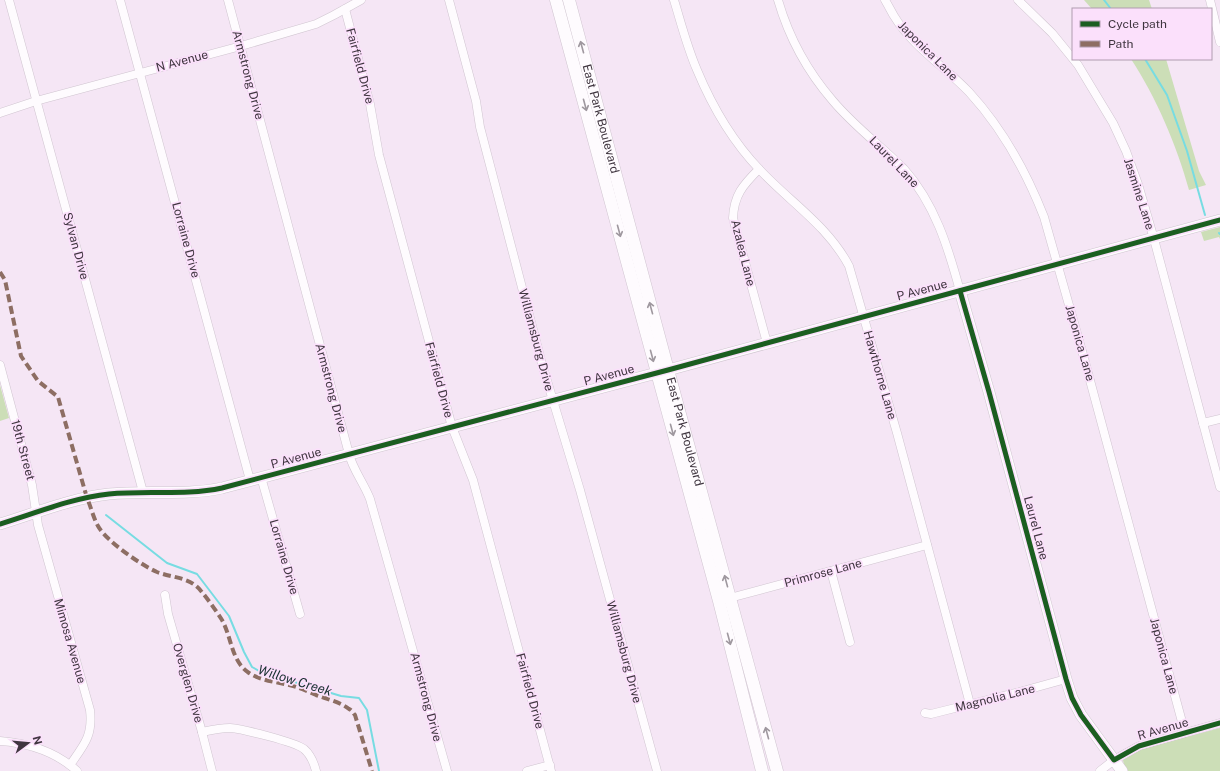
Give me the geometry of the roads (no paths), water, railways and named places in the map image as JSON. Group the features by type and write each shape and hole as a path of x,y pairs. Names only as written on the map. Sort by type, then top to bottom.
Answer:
{"main road":[{"name":"East Park Boulevard","path":"556,0 725,600 777,771"},
{"name":"East Park Boulevard","path":"569,0 662,372"},
{"name":"East Park Boulevard","path":"725,600 739,678 762,771"},
{"path":"758,754 772,751"}],"street":[{"name":"Sylvan Drive","path":"9,0 142,492"},
{"name":"Lorraine Drive","path":"120,0 250,480"},
{"name":"Armstrong Drive","path":"228,0 350,460 366,487 370,499 447,771"},
{"name":"N Avenue","path":"0,113 36,101 241,46 316,24 361,0"},
{"name":"Williamsburg Drive","path":"449,0 476,101 480,126 538,349 580,490 657,771"},
{"name":"Hawthorne Lane","path":"674,0 697,70 715,107 735,139 759,169 822,228 840,251 849,266 897,433 970,704"},
{"name":"Laurel Lane","path":"778,0 792,39 816,80 834,102 914,180 930,207 944,237 989,392 1072,698 1081,715 1122,771"},
{"name":"Japonica Lane","path":"885,0 894,17 909,35 969,92 989,116 1003,135 1025,173 1038,201 1044,217 1084,358 1185,733"},
{"name":"Jasmine Lane","path":"1018,0 1052,33 1072,58"},
{"path":"1212,8 1220,42"},
{"name":"Fairfield Drive","path":"345,9 370,104 379,155 452,427 473,480 551,768"},
{"name":"Jasmine Lane","path":"1074,60 1113,123 1126,151 1138,184 1220,487"},
{"name":"Azalea Lane","path":"759,169 748,180 738,195 733,218 767,343"},
{"name":"P Avenue","path":"0,524 36,512 87,498 108,494 208,491 662,372 863,316 1058,265 1220,220"},
{"name":"19th Street","path":"0,365 32,485 36,512"},
{"path":"1203,423 1220,419"},
{"name":"Lorraine Drive","path":"262,477 300,614"},
{"name":"Mimosa Avenue","path":"36,512 38,525 90,710 91,726 89,734 85,743 70,765"},
{"name":"Primrose Lane","path":"725,600 927,545"},
{"path":"831,571 850,642"},
{"name":"Overglen Drive","path":"165,595 168,614 212,771"},
{"name":"Magnolia Lane","path":"925,713 931,714 1066,679"},
{"name":"R Avenue","path":"1100,771 1114,760 1139,746 1220,723"},
{"path":"202,732 232,728 277,739 298,746 305,750 309,755 314,763 316,771"},
{"path":"0,741 18,743 38,748 56,756 77,771"},
{"path":"527,771 551,768"}],"waterway":[{"path":"1104,0 1110,8"},
{"path":"1146,60 1167,95 1187,151 1205,215"},
{"name":"Willow Creek","path":"106,515 167,563 197,574 229,616 252,667 261,672 341,696 359,698 367,710 379,771"}]}
